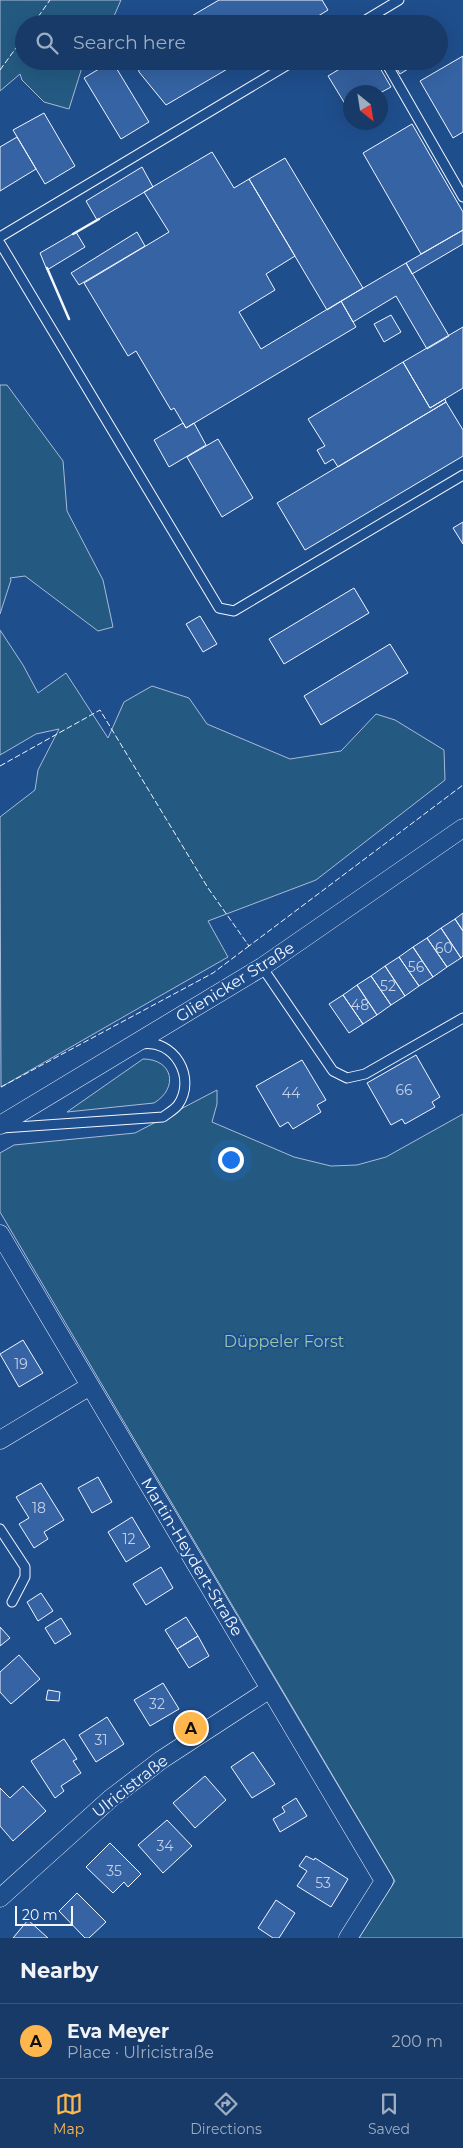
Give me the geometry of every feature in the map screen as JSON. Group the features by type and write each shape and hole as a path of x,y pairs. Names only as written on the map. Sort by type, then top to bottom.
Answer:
{"street":[{"name":"Glienicker Straße","path":"0,1127 262,968 462,831"},
{"name":"Martin-Heydert-Straße","path":"0,1234 384,1881 348,1938"},
{"path":"0,1440 90,1386"},
{"name":"Ulricistraße","path":"0,1898 118,1794 161,1760 270,1689"}],"lane":[{"path":"374,15 399,0"},
{"path":"0,237 279,70"},
{"path":"389,70 463,197"},
{"path":"0,243 219,608 234,611 463,475"},
{"path":"262,968 333,1071 347,1078 365,1074 463,1018"},
{"path":"0,1127 163,1117 178,1105 183,1094 185,1083 181,1064 168,1049 157,1044 145,1043 134,1046"},
{"path":"0,1529 25,1567 25,1577 12,1602"}],"green space":[{"path":"0,0 121,0 114,15 15,15 15,70 81,70 69,109 44,102 22,80 20,74 0,91"},
{"path":"0,385 7,385 63,461 67,511 103,580 113,627 98,631 25,576 10,578 0,614"},
{"path":"0,630 23,665 38,693 66,673 108,738 124,702 152,686 189,698 207,724 290,759 341,751 376,714 395,720 444,750 445,780 316,880 208,921 228,957 1,1087 0,817 35,790 38,770 59,729 36,734 0,755"},
{"path":"143,1059 153,1060 161,1064 169,1075 167,1090 154,1103 67,1112"},
{"name":"Düppeler Forst","path":"217,1090 217,1104 212,1122 294,1157 331,1166 357,1165 386,1157 463,1114 463,1938 359,1938 395,1881 0,1212 0,1153 14,1145 135,1133"}],"building":[{"path":"219,0 322,0 328,10 320,15 193,15"},
{"path":"463,56 463,132 453,138 420,81 439,70 448,70 448,65"},
{"path":"97,70 117,70 149,122 121,139 84,78"},
{"path":"139,70 226,70 166,105"},
{"path":"338,70 381,70 391,87 388,89 388,85 343,85 343,101 328,76"},
{"path":"398,70 406,70 400,74"},
{"path":"44,113 75,166 45,184 13,130"},
{"path":"412,124 463,212 463,230 421,254 363,153"},
{"path":"17,137 36,169 0,191 0,147"},
{"path":"212,152 234,188 249,179 295,256 266,274 275,290 239,312 261,349 341,301 356,327 186,428 174,408 171,410 136,351 128,356 84,283 169,232 144,192"},
{"path":"285,158 363,288 327,310 249,179"},
{"path":"142,167 153,187 97,220 86,201"},
{"path":"463,230 463,244 412,274 406,263"},
{"path":"76,232 85,247 47,270 40,253"},
{"path":"137,232 145,246 79,285 71,273"},
{"path":"406,263 449,336 427,349 396,296 353,322 341,301"},
{"path":"391,315 401,332 384,342 374,324"},
{"path":"463,327 463,388 430,408 403,362"},
{"path":"403,362 430,408 445,399 446,402 338,467 333,459 325,464 317,450 325,446 308,419"},
{"path":"446,402 463,430 463,456 305,550 277,503"},
{"path":"183,423 186,428 194,423 206,445 169,467 154,440"},
{"path":"218,439 253,498 222,517 187,457"},
{"path":"463,522 463,544 453,528"},
{"path":"354,588 369,613 284,664 269,639"},
{"path":"200,616 217,644 203,652 186,624"},
{"path":"390,644 408,673 321,725 304,696"},
{"path":"463,913 463,931 455,919"},
{"path":"455,919 463,931 463,956 461,958 441,928"},
{"path":"441,928 461,958 447,967 427,938"},
{"path":"427,938 447,967 433,977 413,947"},
{"path":"413,947 433,977 419,986 399,957"},
{"path":"399,957 419,986 405,996 385,966"},
{"path":"385,966 405,996 391,1005 371,976"},
{"path":"371,976 391,1005 377,1015 357,985"},
{"path":"357,985 377,1015 363,1024 343,995"},
{"path":"343,995 363,1024 349,1033 329,1004"},
{"path":"416,1055 440,1097 432,1102 435,1107 405,1124 402,1119 391,1125 367,1083"},
{"path":"302,1060 326,1100 317,1105 321,1112 293,1129 288,1122 280,1127 256,1086"},
{"path":"23,1340 43,1373 19,1387 0,1354"},
{"path":"98,1477 112,1502 92,1513 78,1488"},
{"path":"41,1483 64,1520 44,1532 48,1539 34,1548 19,1524 29,1518 16,1497"},
{"path":"132,1517 150,1547 126,1562 108,1532"},
{"path":"161,1567 173,1588 146,1605 133,1584"},
{"path":"41,1593 53,1611 38,1621 27,1602"},
{"path":"186,1617 198,1636 177,1649 165,1630"},
{"path":"61,1618 71,1634 55,1644 45,1628"},
{"path":"0,1627 10,1638 0,1646"},
{"path":"198,1636 209,1656 189,1668 177,1649"},
{"path":"19,1655 40,1679 11,1704 0,1692 0,1672"},
{"path":"163,1683 179,1709 150,1726 134,1700"},
{"path":"48,1690 60,1692 59,1701 46,1700"},
{"path":"107,1717 124,1744 96,1762 79,1735"},
{"path":"64,1739 77,1759 73,1761 81,1773 61,1786 64,1791 55,1798 31,1761"},
{"path":"253,1752 275,1784 252,1798 231,1767"},
{"path":"205,1776 226,1800 195,1828 173,1803"},
{"path":"23,1786 46,1811 13,1841 0,1826 0,1788 10,1798"},
{"path":"296,1798 307,1816 280,1832 273,1819 285,1812 282,1807"},
{"path":"167,1820 192,1846 163,1873 138,1845"},
{"path":"110,1843 141,1874 128,1887 124,1882 113,1893 86,1867"},
{"path":"306,1856 314,1860 315,1858 348,1879 331,1907 297,1886 307,1871 299,1866"},
{"path":"77,1893 106,1922 89,1938 85,1938 59,1911"},
{"path":"276,1900 295,1913 279,1938 273,1938 258,1928"},
{"path":"28,1920 48,1938 13,1938"}],"fence":[{"path":"39,15 50,0"},
{"path":"0,70 15,49"},
{"path":"0,766 100,710 208,888 249,946 463,785"},
{"path":"1,1087 213,973 249,946"}],"wall":[{"path":"73,234 99,219"},
{"path":"47,268 69,319"}],"place":[{"name":"Eva Meyer","path":"191,1728"}]}
